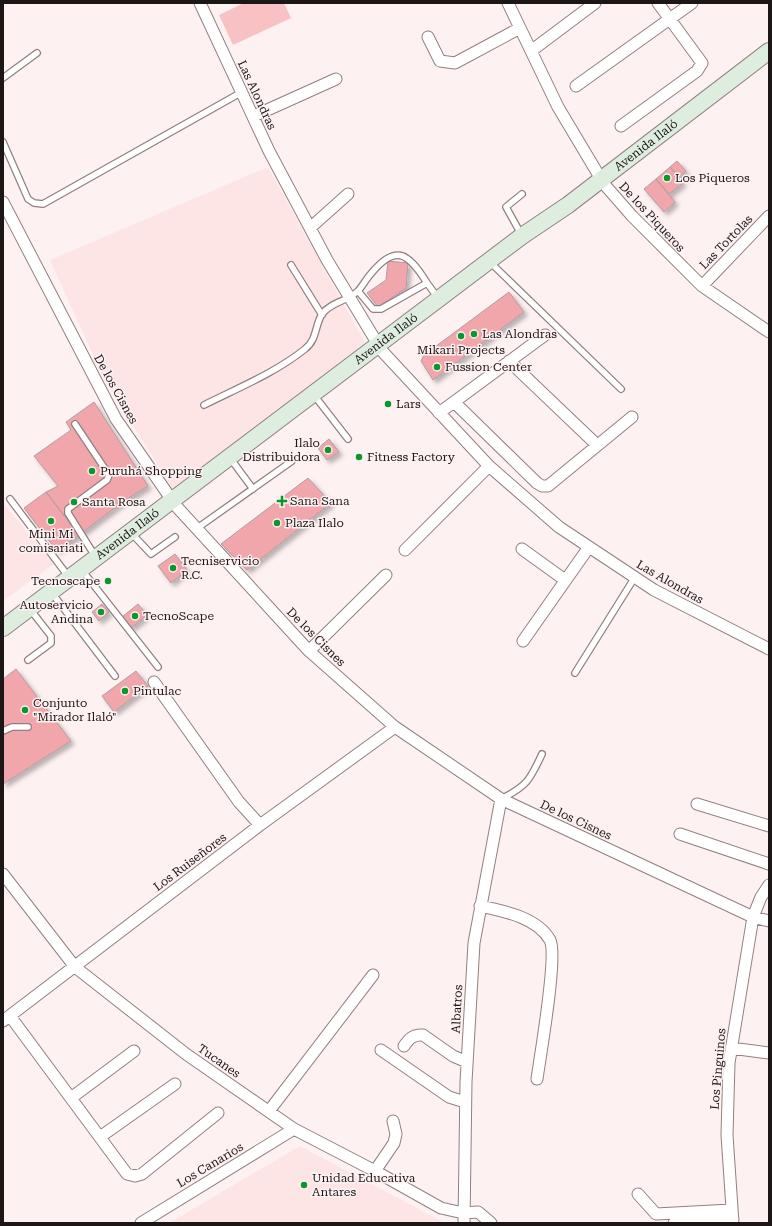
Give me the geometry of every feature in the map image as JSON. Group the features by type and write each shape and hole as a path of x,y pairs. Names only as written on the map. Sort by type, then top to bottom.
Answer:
{"main road":[{"name":"Avenida Ilaló","path":"3,635 85,574 174,503 494,266 769,51"},
{"name":"Avenida Ilaló","path":"3,628 96,558 233,462 317,399 439,300 522,236 602,182 769,60"}],"street":[{"name":"Las Alondras","path":"200,3 269,151 310,228 354,294 380,349 488,466 559,527 654,590 769,649"},
{"name":"De los Piqueros","path":"508,3 558,107 602,182 637,221 702,286 769,332"},
{"path":"531,51 595,3"},
{"path":"621,126 697,71 701,66 702,61 658,3"},
{"path":"576,86 692,3"},
{"path":"428,37 440,61 455,63 520,28"},
{"path":"254,116 336,79"},
{"path":"310,228 348,194"},
{"name":"De los Cisnes","path":"3,202 116,419 174,503 196,529 309,651 395,727 501,799 753,917 769,921"},
{"name":"Las Tortolas","path":"702,286 769,216"},
{"path":"439,413 545,335"},
{"path":"509,361 597,445"},
{"path":"454,402 536,483 542,486 548,486 632,417"},
{"path":"405,550 488,466"},
{"path":"523,641 589,547"},
{"path":"522,549 565,580"},
{"path":"309,651 386,575"},
{"path":"154,682 238,802 260,825"},
{"name":"Los Ruiseñores","path":"7,1018 260,825 395,727"},
{"name":"Albatros","path":"463,1218 465,1102 474,943 501,799"},
{"path":"698,804 769,826"},
{"path":"680,834 769,864"},
{"name":"Tucanes","path":"3,874 75,967 186,1054 294,1129 375,1171 440,1208 463,1218 478,1212 491,1223"},
{"name":"Los Pinguinos","path":"732,1217 727,1135 731,1048 753,917 761,897 769,884"},
{"path":"480,906 506,912 525,920 541,928 550,941 552,970 537,1079"},
{"path":"269,1111 373,975"},
{"path":"7,1018 71,1098 128,1174 135,1176 142,1174 218,1113"},
{"path":"404,1046 410,1038 416,1035 423,1035 453,1056 467,1062"},
{"path":"731,1048 769,1053"},
{"path":"71,1098 134,1050"},
{"path":"381,1050 449,1097 465,1102"},
{"path":"100,1137 175,1084"},
{"path":"375,1171 394,1143 396,1134 393,1121"},
{"name":"Los Canarios","path":"141,1223 294,1129"},
{"path":"638,1194 656,1214 732,1217"},
{"path":"674,1223 732,1217"}],"lane":[{"path":"3,78 37,53"},
{"path":"3,142 28,200 34,204 43,204 131,153 242,92"},
{"path":"522,194 506,208 522,236"},
{"path":"204,405 267,373 307,348 312,341 322,315 326,309 354,294 379,264 395,255 407,257 415,264 439,300"},
{"path":"291,265 322,315"},
{"path":"494,266 621,389"},
{"path":"354,294 373,309 381,309 427,283"},
{"path":"317,399 348,439"},
{"path":"75,424 109,475 107,480 68,509 68,513 96,558"},
{"path":"196,529 292,461"},
{"path":"233,462 253,489"},
{"path":"10,499 69,578"},
{"path":"134,536 151,554 176,537"},
{"path":"85,574 158,667"},
{"path":"575,673 635,577"},
{"path":"55,597 115,676"},
{"path":"28,660 51,643 52,640 51,636 33,613"},
{"path":"3,731 12,727 28,727"},
{"path":"501,799 518,790 526,783 542,754"}],"shaded area":[{"path":"244,3 284,3 291,18 233,45 219,15"},
{"path":"268,167 365,343 176,494 104,379 50,260"},
{"path":"3,503 54,564 3,601"},
{"name":"Unidad Educativa Antares","path":"300,1146 445,1223 169,1223"}],"building":[{"path":"677,161 686,171 679,177 670,167"},
{"path":"670,167 683,183 669,194 656,179"},
{"path":"656,179 675,202 664,212 644,189"},
{"path":"388,261 408,263 406,288 378,307 367,293 386,280"},
{"name":"Las Alondras","path":"509,292 524,312 433,380 421,361 424,355"},
{"name":"Puruhá Shopping","path":"94,402 148,486 121,503 79,535 46,492 58,486 34,456 71,430 66,422"},
{"name":"Ilalo Distribuidora","path":"329,439 339,452 327,460 318,448"},
{"name":"Plaza Ilalo","path":"308,478 331,503 247,570 221,544"},
{"name":"Mini Mi comisariati","path":"46,492 79,535 57,551 24,508"},
{"name":"Tecniservicio R.C.","path":"175,554 187,570 171,583 158,566"},
{"name":"Autoservicio Andina","path":"102,604 109,612 99,621 92,612"},
{"name":"TecnoScape","path":"138,604 147,615 131,628 122,617"},
{"name":"Conjunto \"Mirador Ilaló\"","path":"16,669 71,741 3,784 3,679"},
{"name":"Pintulac","path":"136,671 148,686 114,712 102,696"}],"place":[{"name":"Los Piqueros","path":"667,178"},
{"name":"Las Alondras","path":"474,334"},
{"name":"Mikari Projects","path":"461,336"},
{"name":"Fussion Center","path":"437,367"},
{"name":"Lars","path":"388,404"},
{"name":"Ilalo Distribuidora","path":"328,450"},
{"name":"Fitness Factory","path":"359,457"},
{"name":"Puruhá Shopping","path":"92,471"},
{"name":"Sana Sana","path":"282,501"},
{"name":"Santa Rosa","path":"74,502"},
{"name":"Mini Mi comisariati","path":"51,521"},
{"name":"Plaza Ilalo","path":"277,523"},
{"name":"Tecniservicio R.C.","path":"173,568"},
{"name":"Tecnoscape","path":"108,581"},
{"name":"Autoservicio Andina","path":"101,612"},
{"name":"TecnoScape","path":"135,616"},
{"name":"Pintulac","path":"125,691"},
{"name":"Conjunto \"Mirador Ilaló\"","path":"25,710"},
{"name":"Unidad Educativa Antares","path":"304,1185"}]}
